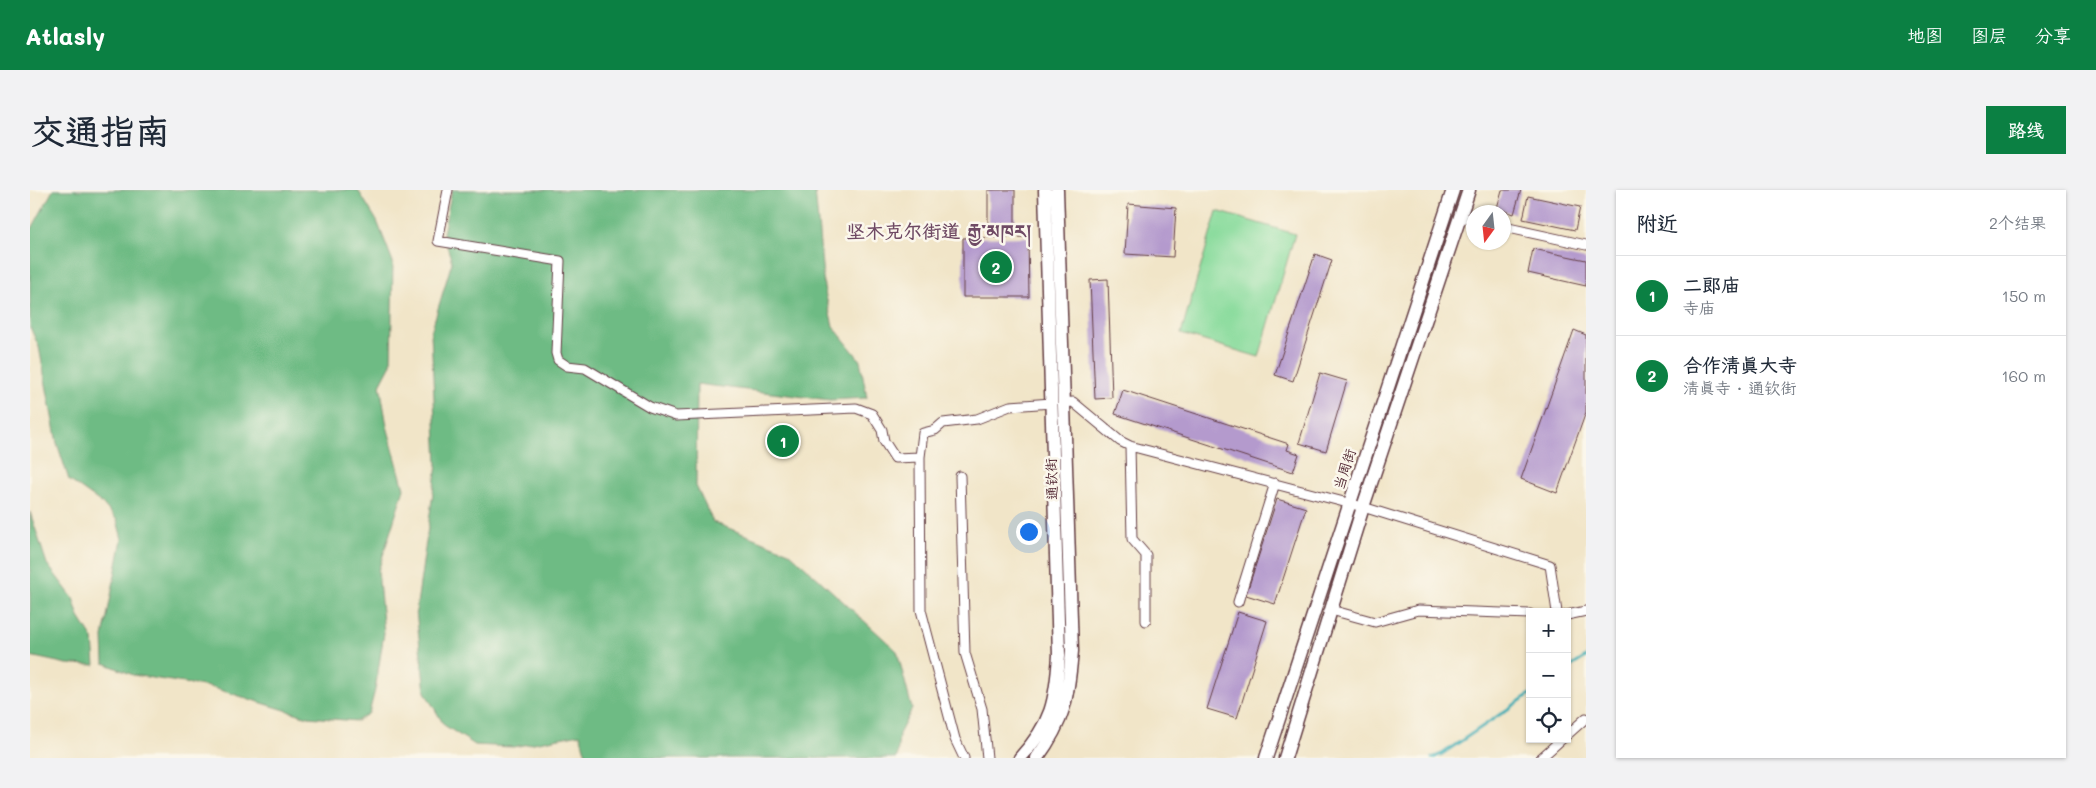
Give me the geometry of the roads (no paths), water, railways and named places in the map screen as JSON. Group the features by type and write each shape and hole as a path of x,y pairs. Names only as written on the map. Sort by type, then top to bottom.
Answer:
{"main road":[{"path":"1020,758 1033,743 1050,716 1057,683 1059,628 1058,403 1045,190"},
{"name":"通钦街","path":"1037,758 1060,721 1067,695 1071,660 1070,580 1058,403 1058,190"},
{"name":"当周街","path":"1267,754 1452,190"},
{"path":"1285,757 1363,507 1469,190"}],"street":[{"path":"448,190 438,241 560,261 556,353 558,360 567,366 585,368 650,407 676,416 856,408 872,414 882,430 884,441 895,458 920,457"},
{"path":"1460,217 1466,218"},
{"path":"1511,229 1586,245"},
{"path":"964,758 953,730 921,610 920,457 923,433 935,430 943,423 977,419 1010,406 1073,402 1120,441 1130,446 1349,503 1550,565 1556,608"},
{"path":"1130,446 1132,539 1146,555 1146,622"},
{"path":"960,476 965,653 982,708 987,758"},
{"path":"1238,602 1274,483"},
{"path":"1331,610 1375,622 1418,610 1526,614"},
{"path":"1571,614 1586,611"},
{"path":"1571,731 1586,718"},
{"path":"1541,758 1558,743"}],"waterway":[{"path":"1571,666 1586,657"},
{"path":"1432,758 1442,754 1526,697"}],"place":[{"name":"合作清真大寺","path":"996,267"},
{"name":"二郎庙","path":"783,441"}],"district":[{"name":"坚木克尔街道 རྒྱ་མཁར།","path":"939,230"}]}
